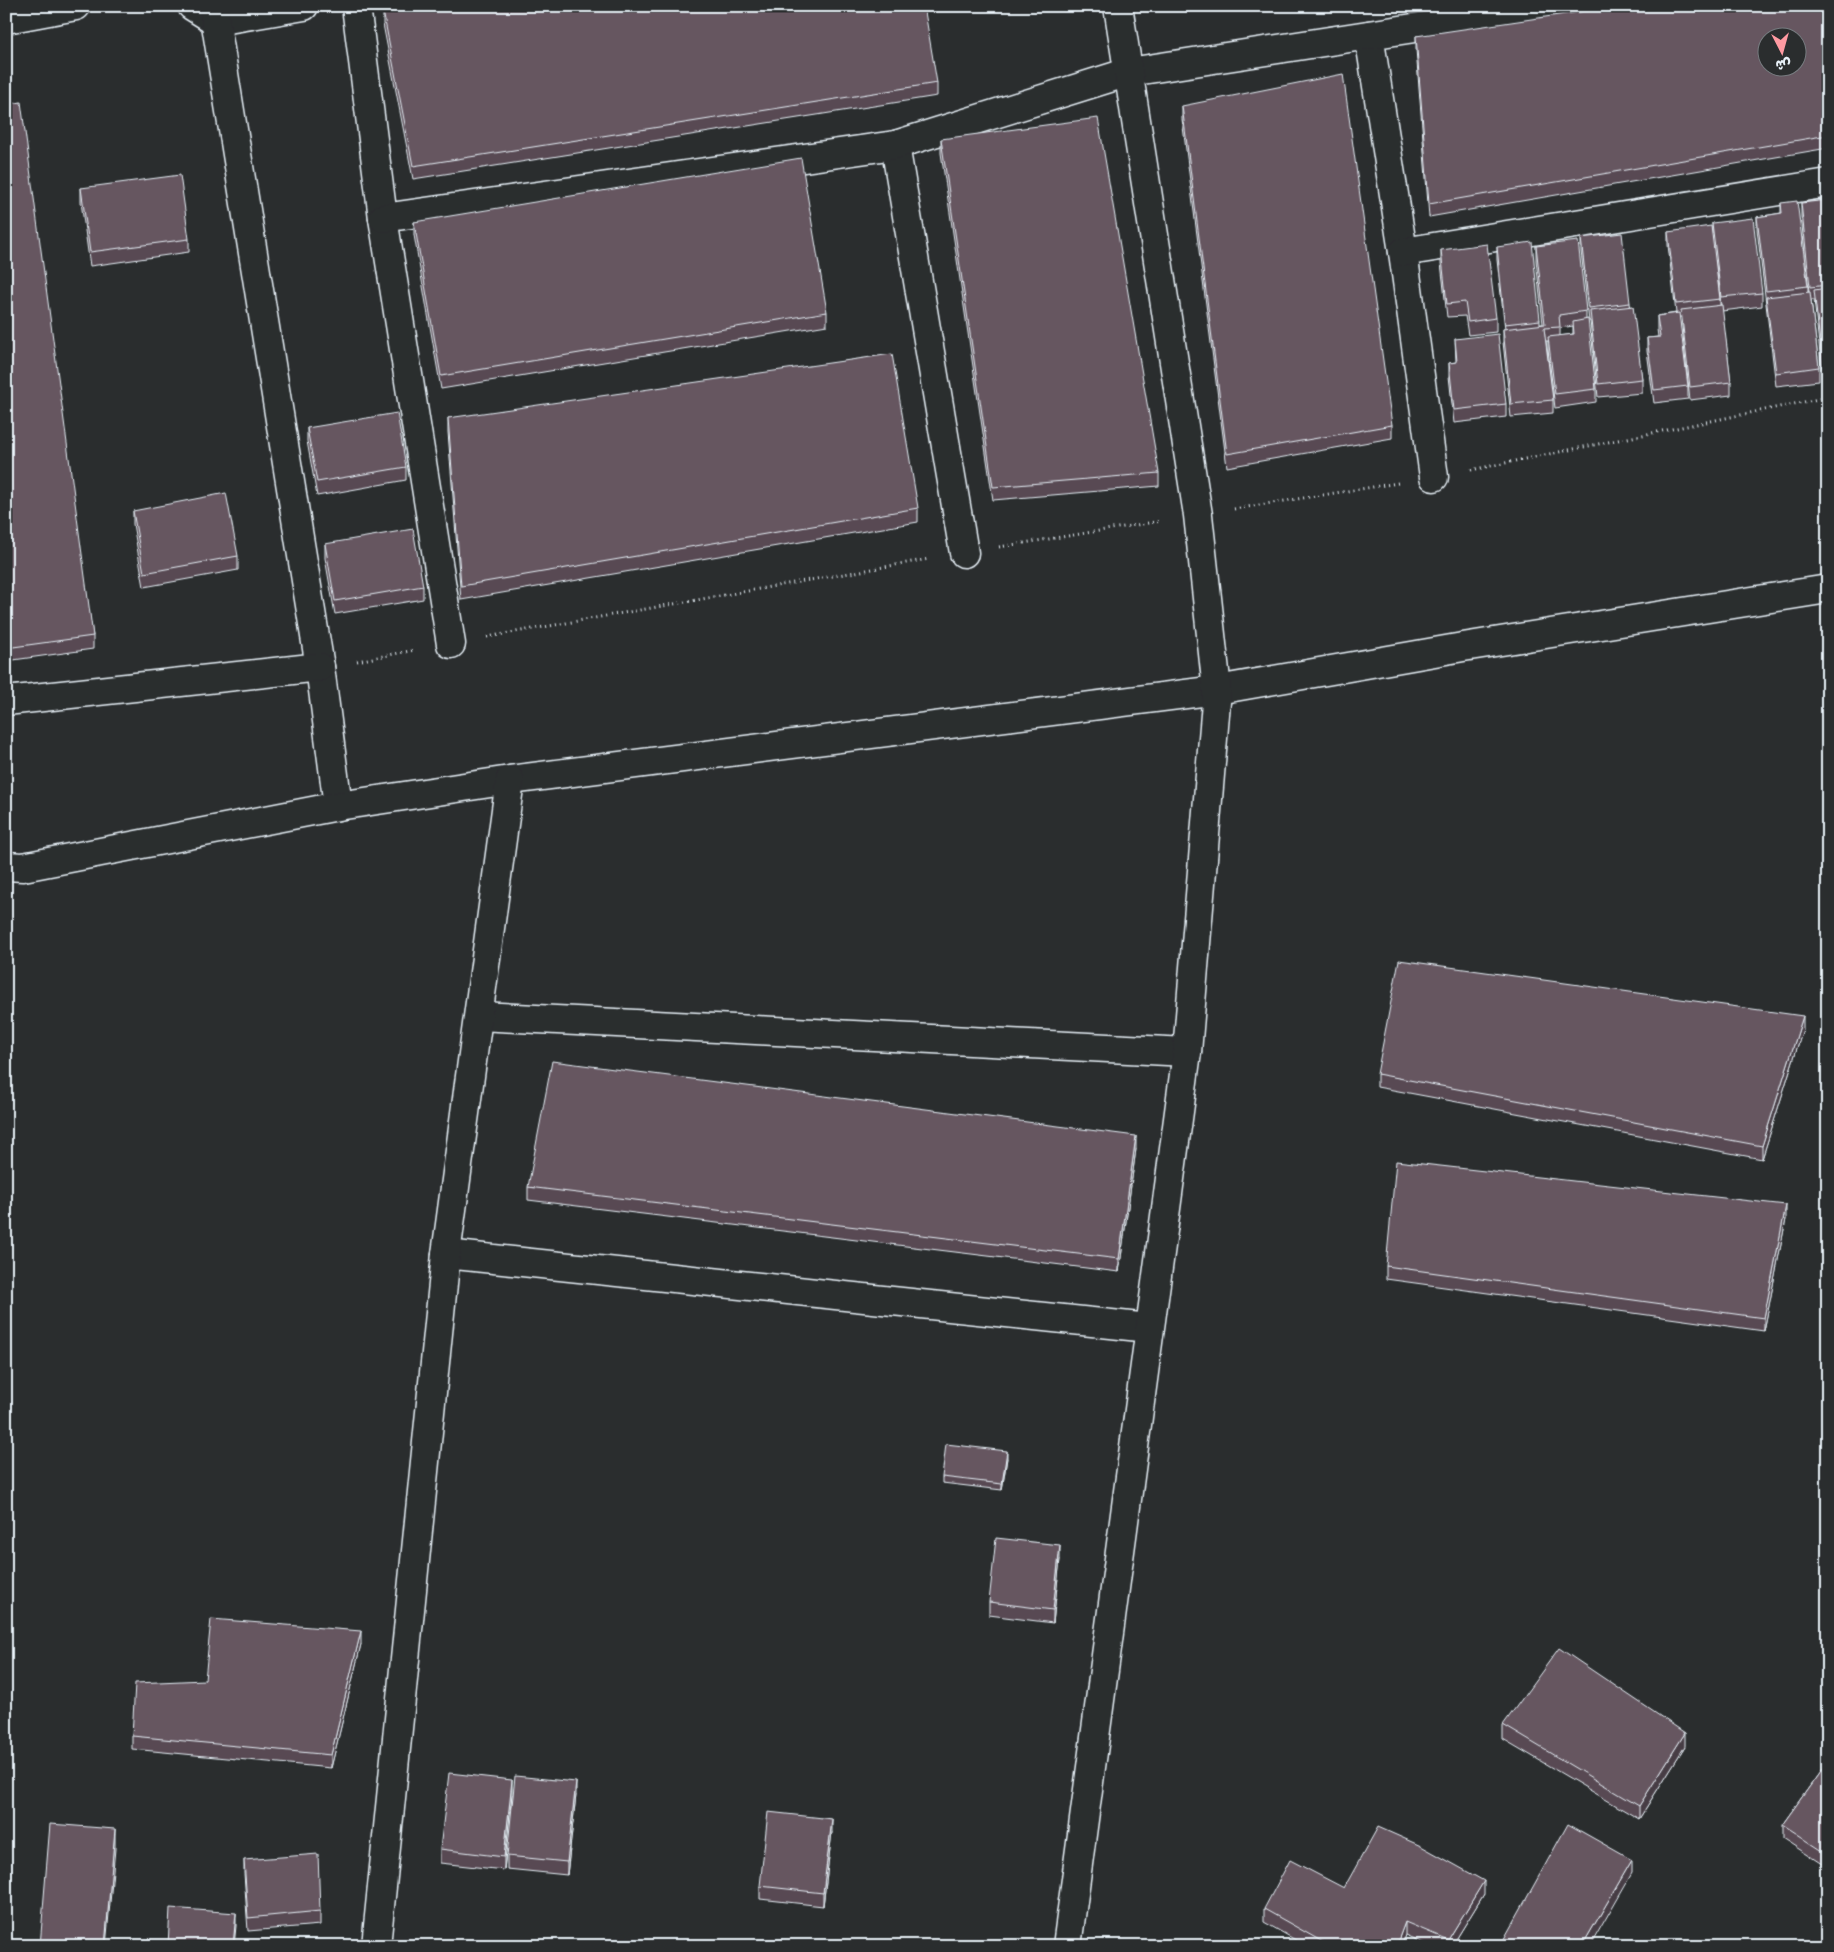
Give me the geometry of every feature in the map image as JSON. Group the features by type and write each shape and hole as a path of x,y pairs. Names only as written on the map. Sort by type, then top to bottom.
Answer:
{"street":[{"path":"6,19 76,6"},
{"path":"192,6 215,14 304,6"},
{"path":"356,6 384,218 451,644"},
{"path":"1066,1946 1186,1052 1217,690 1198,515 1118,6"},
{"path":"384,218 895,145 1128,72 1369,36 1441,15 1556,6"},
{"path":"215,14 320,667 338,806"},
{"path":"1369,36 1404,252 1434,478"},
{"path":"895,145 964,553"},
{"path":"1404,252 1828,184"},
{"path":"6,866 23,867 338,806 510,780 1217,690 1463,647 1828,589"},
{"path":"6,701 320,667"},
{"path":"376,1946 446,1254 510,780"},
{"path":"479,1016 1186,1052"},
{"path":"446,1254 1150,1328"}],"path":[{"path":"320,667 964,553 1434,478 1828,397"}],"building":[{"path":"412,6 924,6 937,83 413,166 383,11"},
{"path":"1620,6 1828,6 1828,135 1429,204 1416,36"},
{"path":"1343,74 1392,425 1227,454 1182,106"},
{"path":"21,102 93,636 6,648 6,105"},
{"path":"1098,118 1159,473 993,487 941,139"},
{"path":"801,158 827,312 441,376 414,222"},
{"path":"180,175 189,239 90,252 81,188"},
{"path":"1828,200 1828,285 1810,287 1801,203"},
{"path":"1797,201 1808,286 1766,291 1757,217 1782,213 1781,203"},
{"path":"1753,218 1762,293 1721,297 1712,223"},
{"path":"1711,226 1720,299 1676,304 1668,232"},
{"path":"1622,233 1630,303 1589,308 1581,238"},
{"path":"1578,241 1586,311 1559,315 1560,327 1544,328 1553,400 1511,404 1503,329 1545,324 1536,246"},
{"path":"1532,242 1540,320 1505,324 1497,247"},
{"path":"1487,244 1496,318 1468,322 1465,302 1447,304 1441,250"},
{"path":"1828,288 1828,367 1823,368 1814,290"},
{"path":"1810,292 1819,367 1776,373 1766,297"},
{"path":"1722,305 1731,382 1690,387 1681,310"},
{"path":"1633,306 1642,379 1598,384 1590,311"},
{"path":"1679,313 1688,386 1654,390 1647,338 1660,337 1657,316"},
{"path":"1588,319 1596,389 1555,394 1548,337 1574,334 1573,322"},
{"path":"1498,334 1506,404 1454,410 1449,363 1457,362 1455,339"},
{"path":"892,354 918,508 461,586 448,418"},
{"path":"397,413 406,467 317,482 307,428"},
{"path":"226,493 238,556 144,573 133,511"},
{"path":"413,529 423,586 335,601 325,544"},
{"path":"1399,960 1803,1016 1762,1146 1377,1074"},
{"path":"552,1061 1136,1136 1119,1259 528,1187"},
{"path":"1396,1161 1786,1205 1764,1318 1386,1266"},
{"path":"946,1444 1007,1451 1002,1484 942,1477"},
{"path":"996,1538 1060,1545 1053,1610 989,1602"},
{"path":"211,1619 361,1631 331,1755 132,1736 135,1683 205,1680"},
{"path":"1559,1648 1685,1733 1639,1806 1503,1725"},
{"path":"1828,1761 1828,1855 1782,1825"},
{"path":"449,1773 512,1780 504,1857 440,1849"},
{"path":"515,1776 576,1782 567,1862 507,1856"},
{"path":"768,1812 832,1819 823,1893 760,1886"},
{"path":"50,1824 115,1829 105,1946 40,1946"},
{"path":"1568,1824 1632,1860 1582,1946 1500,1946"},
{"path":"1378,1827 1421,1846 1484,1881 1448,1940 1405,1922 1396,1946 1330,1946 1264,1909 1290,1860 1344,1888"},
{"path":"318,1854 320,1911 248,1918 244,1860"},
{"path":"170,1908 236,1913 233,1946 168,1946"}]}
